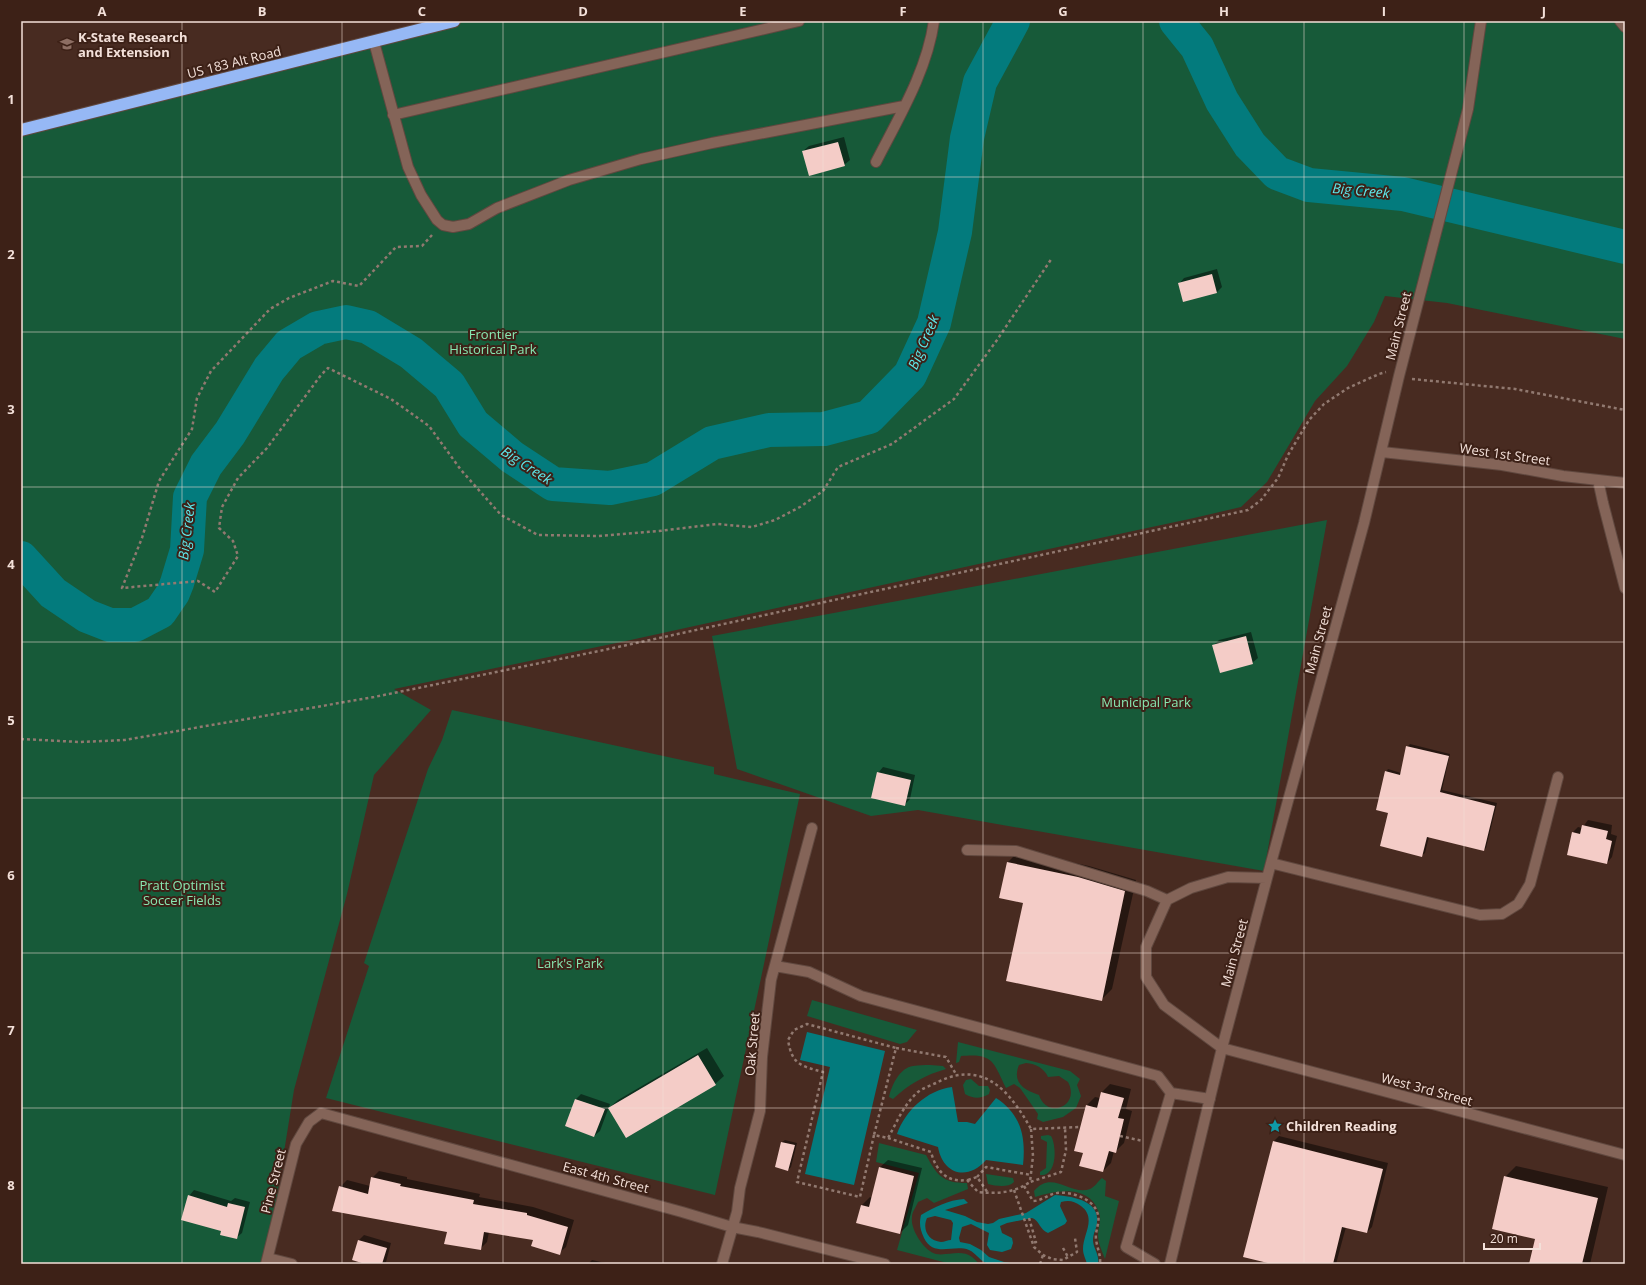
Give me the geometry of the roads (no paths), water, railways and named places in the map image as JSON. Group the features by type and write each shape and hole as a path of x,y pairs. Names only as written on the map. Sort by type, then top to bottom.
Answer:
{"highway":[{"name":"US 183 Alt Road","path":"21,130 454,21"}],"street":[{"path":"393,115 799,21"},
{"path":"876,162 920,71 932,35 934,21"},
{"name":"Main Street","path":"1170,1264 1222,1048 1364,523 1399,376 1468,109 1481,21"},
{"path":"1620,21 1625,27"},
{"path":"374,42 402,150 415,184 437,220 442,224 453,227 464,226 497,208 569,180 641,159 712,143 904,106"},
{"name":"West 1st Street","path":"1382,452 1502,465 1625,484"},
{"path":"1598,480 1602,504 1625,588"},
{"path":"1271,863 1480,915 1502,914 1518,904 1530,884 1558,777"},
{"name":"Oak Street","path":"722,1264 760,1111 762,1057 772,980 812,828"},
{"path":"967,850 1016,851 1147,891 1167,900"},
{"path":"1222,1048 1164,1005 1146,977 1146,947 1167,900 1191,888 1228,877 1267,878"},
{"path":"775,966 809,972 860,996 1158,1076 1171,1093 1210,1099"},
{"name":"West 3rd Street","path":"1222,1048 1625,1155"},
{"path":"1155,1264 1126,1247 1171,1093"},
{"name":"East 4th Street","path":"321,1113 732,1227 758,1232 885,1264"},
{"name":"Pine Street","path":"267,1261 296,1144 309,1122 321,1113"},
{"path":"267,1261 292,1264"}],"water":[{"path":"807,1032 885,1051 854,1185 805,1174 830,1067 800,1060"},
{"path":"952,1087 958,1122 975,1124 996,1098 1011,1111 1020,1127 1024,1145 1023,1165 986,1160 972,1171 957,1172 945,1164 938,1147 897,1134 905,1117 918,1103 934,1092"},
{"path":"1055,1195 1076,1198 1089,1204 1097,1215 1097,1224 1093,1240 1098,1258 1098,1264 1087,1264 1083,1249 1089,1221 1088,1216 1086,1211 1081,1206 1071,1201 1061,1202 1060,1206 1067,1221 1065,1224 1048,1233 1045,1232 1032,1218 1007,1223 1000,1226 1002,1233 1012,1238 1013,1243 1011,1249 1002,1252 990,1250 987,1245 989,1233 971,1224 962,1227 959,1238 960,1242 970,1244 981,1250 989,1257 1004,1262 1017,1264 989,1264 984,1262 969,1250 957,1248 938,1249 928,1244 924,1238 920,1226 921,1215 942,1204 964,1199 968,1203 945,1210 965,1216 977,1222 988,1224 999,1219 1026,1213","holes":["935,1216 951,1220 953,1223 951,1240 942,1242 936,1241 927,1234 925,1226 927,1218"]}],"waterway":[{"name":"Big Creek","path":"21,558 53,593 87,616 110,625 135,625 160,612 173,593 177,583 187,550 190,497 206,465 230,433 269,369 289,345 318,328 346,322 368,327 411,353 449,385 473,424 512,457 553,484 610,488 653,479 712,443 769,430 824,429 869,417 910,375 934,323 955,232 967,138 980,82 1013,21"},
{"name":"Big Creek","path":"1176,21 1197,47 1222,101 1250,145 1277,173 1309,185 1403,194 1625,247"}],"place":[{"name":"K-State Research and Extension","path":"67,44"},
{"name":"Children Reading","path":"1275,1126"}],"park label":[{"name":"Frontier Historical Park","path":"493,342"},
{"name":"Municipal Park","path":"1146,702"},
{"name":"Pratt Optimist Soccer Fields","path":"182,892"},
{"name":"Lark's Park","path":"570,963"}]}
